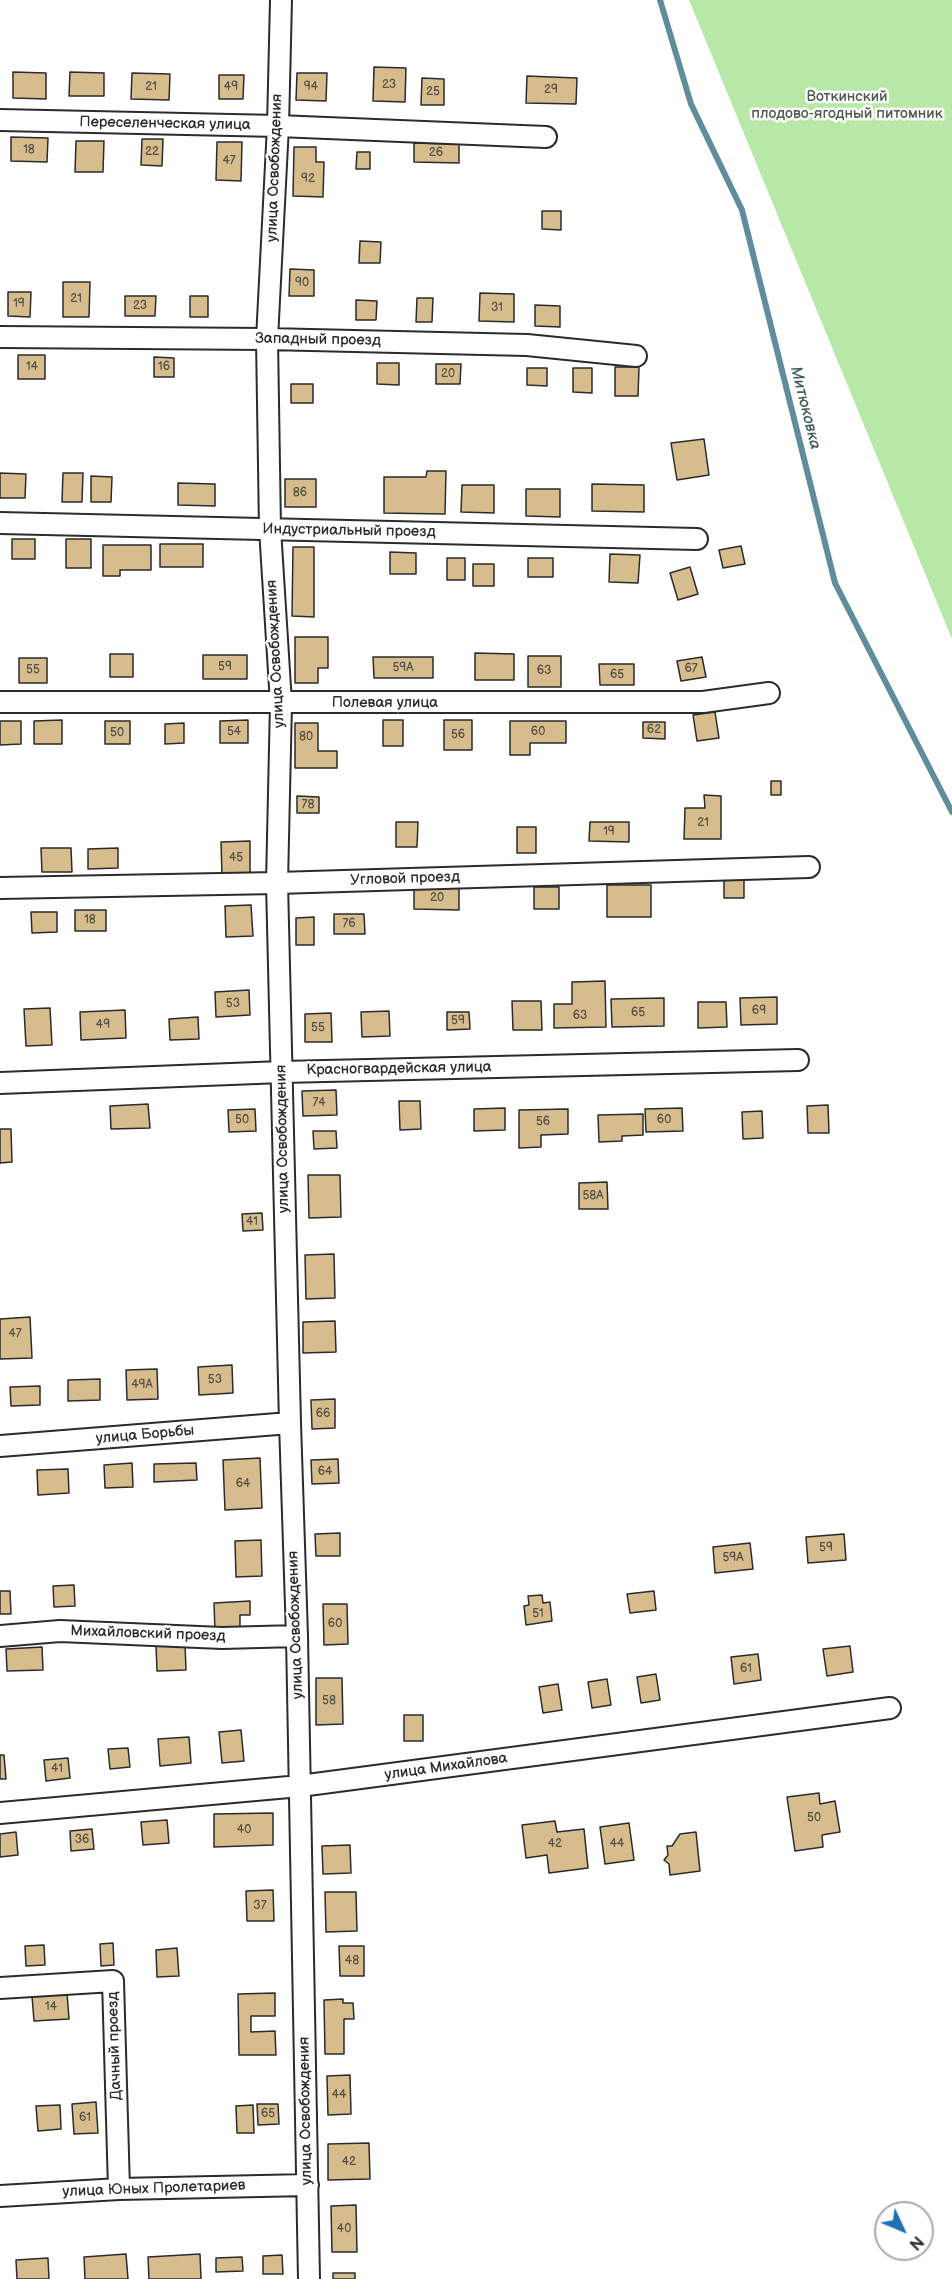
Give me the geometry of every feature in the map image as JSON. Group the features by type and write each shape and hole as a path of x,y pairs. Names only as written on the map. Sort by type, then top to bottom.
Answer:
{"street":[{"name":"улица Освобождения","path":"281,0 278,126 267,339 270,529 281,703 277,882 297,1636 309,2279"},
{"name":"Переселенческая улица","path":"0,120 278,126 546,137"},
{"name":"Западный проезд","path":"0,337 267,339 527,345 636,356"},
{"name":"Индустриальный проезд","path":"0,523 697,539"},
{"name":"Полевая улица","path":"0,702 703,702 769,693"},
{"name":"Угловой проезд","path":"0,888 809,867"},
{"name":"Красногвардейская улица","path":"0,1083 282,1072 798,1060"},
{"name":"улица Борьбы","path":"0,1446 290,1423"},
{"name":"Михайловский проезд","path":"0,1636 60,1631 222,1638 297,1636"},
{"name":"улица Михайлова","path":"0,1812 300,1786 890,1708"},
{"name":"Дачный проезд","path":"0,1988 113,1981 119,2189"},
{"name":"улица Юных Пролетариев","path":"0,2196 119,2189 308,2185"}],"green space":[{"name":"Воткинский плодово-ягодный питомник","path":"689,0 952,0 952,639"}],"building":[{"path":"374,67 406,68 405,102 373,101"},
{"path":"13,72 46,73 46,99 13,98"},
{"path":"70,72 104,73 104,96 69,96"},
{"path":"132,73 170,74 169,100 131,99"},
{"path":"297,73 327,73 326,101 296,100"},
{"path":"219,75 244,75 243,99 219,99"},
{"path":"527,76 577,78 576,104 526,103"},
{"path":"422,78 444,79 444,105 421,105"},
{"path":"11,137 48,138 47,162 11,161"},
{"path":"142,139 163,139 162,166 141,165"},
{"path":"76,141 104,141 103,172 75,172"},
{"path":"217,142 242,142 241,181 216,180"},
{"path":"414,143 459,144 459,163 414,162"},
{"path":"294,147 316,147 316,162 324,162 323,197 293,196"},
{"path":"357,152 370,152 370,169 356,169"},
{"path":"542,211 561,211 561,230 542,229"},
{"path":"360,241 381,242 380,263 359,263"},
{"path":"290,269 314,270 314,296 289,296"},
{"path":"63,282 90,282 89,317 63,317"},
{"path":"8,292 31,292 30,317 8,316"},
{"path":"480,293 514,294 514,322 479,321"},
{"path":"125,296 156,296 155,316 125,316"},
{"path":"190,296 208,296 208,317 190,317"},
{"path":"417,298 433,298 432,322 416,322"},
{"path":"356,300 377,301 376,320 356,320"},
{"path":"535,305 560,306 560,327 535,326"},
{"path":"18,355 45,355 45,379 18,379"},
{"path":"154,357 174,358 174,377 154,377"},
{"path":"377,363 399,363 399,385 377,384"},
{"path":"436,364 461,364 460,384 436,384"},
{"path":"615,367 639,367 638,396 615,396"},
{"path":"527,368 547,368 547,386 527,385"},
{"path":"573,368 592,368 592,393 573,392"},
{"path":"291,384 313,384 313,403 291,403"},
{"path":"704,439 709,475 677,480 671,443"},
{"path":"427,471 446,471 445,514 384,513 384,477 426,477"},
{"path":"0,473 26,474 25,498 0,498"},
{"path":"63,473 83,473 82,502 62,502"},
{"path":"91,476 112,477 111,502 91,502"},
{"path":"285,479 316,479 316,507 285,507"},
{"path":"178,483 215,484 215,506 178,505"},
{"path":"592,484 644,485 644,512 592,511"},
{"path":"462,485 494,485 494,513 461,512"},
{"path":"526,489 560,489 560,517 526,516"},
{"path":"12,539 35,539 35,559 12,559"},
{"path":"66,539 91,539 91,568 66,568"},
{"path":"160,544 203,544 203,567 160,567"},
{"path":"103,545 151,545 151,570 120,570 120,576 103,576"},
{"path":"741,546 745,564 723,568 719,550"},
{"path":"293,547 314,547 314,617 292,616"},
{"path":"390,552 416,553 416,574 390,574"},
{"path":"610,554 640,555 638,583 609,582"},
{"path":"447,558 465,558 465,580 447,580"},
{"path":"528,558 553,558 553,577 528,577"},
{"path":"473,564 494,564 494,586 473,586"},
{"path":"690,567 698,594 678,600 670,573"},
{"path":"295,637 328,637 328,668 318,668 318,683 295,683"},
{"path":"475,653 514,654 514,680 475,680"},
{"path":"110,654 133,654 133,677 110,677"},
{"path":"203,655 247,655 247,679 203,679"},
{"path":"528,656 561,656 561,687 528,687"},
{"path":"373,657 433,657 433,678 374,678"},
{"path":"702,657 706,677 681,681 677,661"},
{"path":"19,658 47,658 47,683 19,683"},
{"path":"599,664 634,664 634,685 600,685"},
{"path":"715,712 719,738 697,741 693,715"},
{"path":"62,720 62,744 34,744 34,721"},
{"path":"248,720 248,743 220,743 220,721"},
{"path":"383,720 403,720 403,746 383,746"},
{"path":"444,720 472,720 472,750 444,750"},
{"path":"0,721 21,721 21,744 0,745"},
{"path":"105,721 130,721 130,744 105,744"},
{"path":"510,721 566,721 566,743 530,743 530,755 510,755"},
{"path":"643,722 665,722 665,739 643,738"},
{"path":"184,723 184,743 165,744 165,724"},
{"path":"295,723 318,723 318,751 337,751 337,768 295,768"},
{"path":"771,781 781,781 781,795 771,795"},
{"path":"704,795 721,796 721,839 684,839 685,808 705,808"},
{"path":"297,796 319,797 319,813 297,813"},
{"path":"396,822 418,822 417,847 396,847"},
{"path":"590,822 629,822 629,842 589,841"},
{"path":"517,827 536,827 536,853 517,853"},
{"path":"250,841 250,875 222,876 221,842"},
{"path":"41,848 71,848 72,872 42,872"},
{"path":"118,848 118,868 88,869 88,849"},
{"path":"724,879 744,879 744,898 724,898"},
{"path":"607,885 651,885 651,917 607,917"},
{"path":"414,887 459,887 459,910 414,909"},
{"path":"534,887 559,887 559,909 534,909"},
{"path":"251,905 253,936 226,937 225,906"},
{"path":"75,910 106,910 106,931 75,931"},
{"path":"31,912 57,912 57,932 32,933"},
{"path":"334,914 364,914 365,934 334,934"},
{"path":"314,917 314,945 296,945 296,918"},
{"path":"605,981 606,1027 554,1028 554,1004 572,1004 572,982"},
{"path":"249,990 250,1015 216,1017 215,992"},
{"path":"777,997 777,1024 741,1025 740,998"},
{"path":"664,998 664,1026 612,1027 611,999"},
{"path":"512,1001 541,1001 542,1030 513,1030"},
{"path":"698,1002 726,1002 727,1027 698,1028"},
{"path":"50,1008 52,1045 26,1046 24,1009"},
{"path":"125,1010 126,1038 81,1040 80,1012"},
{"path":"389,1011 390,1036 362,1037 361,1012"},
{"path":"447,1012 469,1012 470,1029 447,1030"},
{"path":"331,1013 332,1042 305,1042 305,1014"},
{"path":"198,1017 199,1039 170,1040 169,1019"},
{"path":"336,1090 337,1115 303,1116 302,1091"},
{"path":"399,1101 420,1101 421,1129 400,1130"},
{"path":"148,1104 150,1128 111,1129 110,1106"},
{"path":"828,1105 829,1133 808,1133 807,1106"},
{"path":"505,1108 505,1130 474,1131 474,1109"},
{"path":"682,1108 683,1131 646,1132 645,1109"},
{"path":"255,1109 256,1131 229,1132 228,1110"},
{"path":"568,1109 568,1134 541,1135 541,1147 519,1148 519,1110"},
{"path":"762,1111 763,1138 743,1139 742,1112"},
{"path":"643,1114 643,1135 622,1136 622,1141 599,1142 598,1115"},
{"path":"0,1129 11,1129 12,1162 0,1163"},
{"path":"313,1131 336,1131 337,1148 314,1149"},
{"path":"308,1175 340,1175 341,1217 309,1218"},
{"path":"607,1182 608,1209 579,1209 579,1183"},
{"path":"262,1213 263,1230 243,1231 242,1214"},
{"path":"334,1254 335,1298 306,1299 305,1255"},
{"path":"30,1317 32,1358 0,1359 0,1319"},
{"path":"335,1321 336,1352 303,1353 303,1322"},
{"path":"232,1365 233,1393 199,1395 198,1367"},
{"path":"157,1369 158,1399 127,1400 126,1370"},
{"path":"100,1379 100,1400 68,1401 68,1380"},
{"path":"40,1386 40,1405 11,1406 10,1387"},
{"path":"335,1399 335,1428 312,1429 311,1400"},
{"path":"260,1458 262,1508 225,1510 223,1460"},
{"path":"338,1459 339,1483 312,1484 311,1460"},
{"path":"132,1463 133,1487 105,1488 104,1465"},
{"path":"196,1463 197,1480 154,1482 154,1464"},
{"path":"68,1469 69,1493 38,1495 37,1470"},
{"path":"340,1533 340,1556 316,1556 315,1534"},
{"path":"844,1534 846,1560 808,1563 806,1537"},
{"path":"261,1540 262,1576 236,1577 235,1541"},
{"path":"750,1543 753,1569 715,1573 713,1547"},
{"path":"74,1585 75,1606 54,1607 53,1586"},
{"path":"0,1591 10,1591 11,1614 0,1614"},
{"path":"654,1591 656,1610 630,1613 627,1594"},
{"path":"542,1595 543,1603 550,1602 552,1621 526,1625 524,1606 529,1605 528,1596"},
{"path":"250,1601 250,1615 240,1615 240,1630 215,1632 214,1603"},
{"path":"323,1604 347,1604 348,1644 324,1645"},
{"path":"185,1644 186,1670 157,1671 156,1646"},
{"path":"850,1646 853,1672 827,1676 823,1649"},
{"path":"42,1647 43,1670 7,1671 6,1649"},
{"path":"758,1654 761,1680 734,1684 731,1657"},
{"path":"656,1674 660,1700 641,1703 637,1677"},
{"path":"316,1678 342,1678 343,1724 316,1725"},
{"path":"607,1679 611,1705 592,1708 588,1682"},
{"path":"558,1684 562,1710 543,1713 539,1687"},
{"path":"404,1715 423,1715 423,1741 404,1741"},
{"path":"241,1730 244,1761 222,1763 219,1732"},
{"path":"189,1737 191,1763 160,1766 158,1739"},
{"path":"128,1748 130,1767 110,1769 108,1749"},
{"path":"0,1755 4,1755 6,1779 0,1779"},
{"path":"68,1758 70,1778 46,1781 44,1760"},
{"path":"819,1793 820,1804 835,1801 840,1832 822,1835 823,1847 795,1851 787,1797"},
{"path":"273,1813 273,1845 214,1847 214,1814"},
{"path":"167,1820 169,1843 143,1845 141,1822"},
{"path":"555,1821 557,1832 584,1829 588,1868 549,1873 547,1855 526,1858 522,1825"},
{"path":"629,1823 634,1860 605,1864 600,1827"},
{"path":"92,1829 94,1849 71,1851 70,1831"},
{"path":"16,1832 18,1855 0,1857 0,1834"},
{"path":"696,1832 700,1871 670,1875 669,1864 664,1860 668,1855 667,1846 672,1846 680,1834"},
{"path":"350,1845 351,1873 323,1874 322,1846"},
{"path":"273,1890 274,1921 247,1921 246,1891"},
{"path":"325,1892 356,1892 357,1931 326,1932"},
{"path":"113,1943 114,1965 101,1966 100,1944"},
{"path":"44,1945 45,1965 26,1966 25,1946"},
{"path":"339,1946 364,1946 364,1976 340,1976"},
{"path":"177,1948 179,1976 157,1977 156,1950"},
{"path":"67,1993 69,2019 34,2021 32,1996"},
{"path":"275,1993 275,2016 251,2016 251,2032 275,2031 276,2055 239,2055 238,1994"},
{"path":"343,1999 343,2003 353,2003 354,2019 344,2019 344,2054 325,2054 324,2000"},
{"path":"350,2075 351,2114 328,2115 327,2076"},
{"path":"96,2102 98,2133 74,2134 72,2104"},
{"path":"257,2104 278,2104 279,2124 258,2125"},
{"path":"60,2105 61,2129 38,2131 36,2106"},
{"path":"253,2105 254,2133 237,2133 236,2106"},
{"path":"369,2143 370,2179 328,2180 328,2144"},
{"path":"356,2205 357,2252 332,2252 331,2206"},
{"path":"126,2254 128,2279 85,2279 84,2257"},
{"path":"200,2254 201,2279 149,2279 148,2257"},
{"path":"282,2255 283,2274 263,2274 263,2256"},
{"path":"242,2257 243,2271 216,2272 216,2258"},
{"path":"48,2258 49,2279 17,2279 16,2260"},
{"path":"333,2273 355,2273 355,2279 333,2279"}],"waterway":[{"name":"Митюковка","path":"660,0 691,104 742,210 835,583 952,812"}]}
